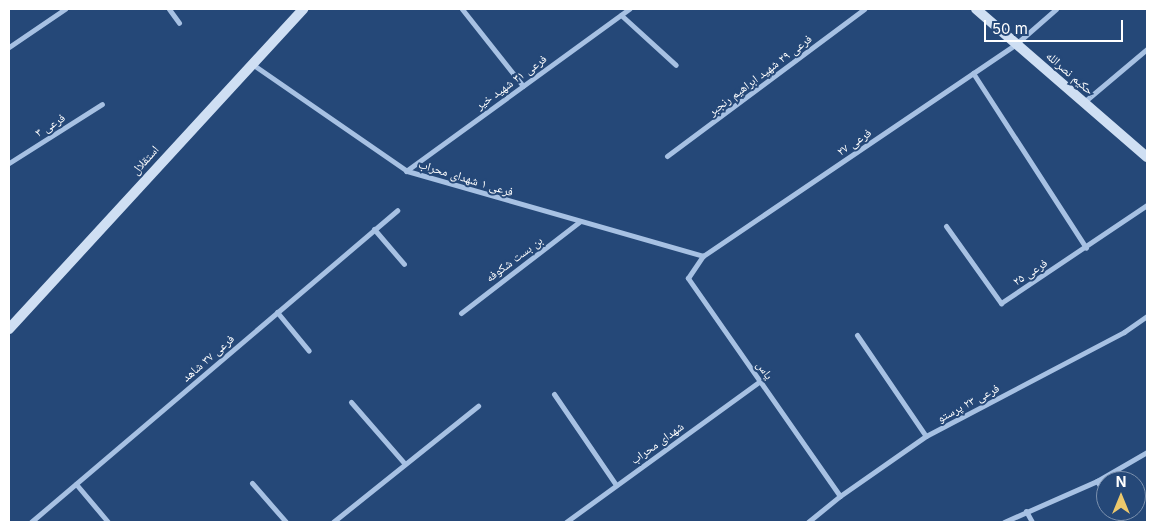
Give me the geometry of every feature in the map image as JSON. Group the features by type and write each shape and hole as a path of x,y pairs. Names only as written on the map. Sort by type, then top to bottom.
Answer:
{"main road":[{"name":"استقلال","path":"9,329 250,62 302,9"},
{"name":"حکیم نصرالله","path":"976,9 1147,157"}],"street":[{"path":"9,47 65,9"},
{"path":"169,9 179,23"},
{"name":"فرعی ۳۱ شهید خیر","path":"406,171 629,9"},
{"name":"فرعی ۲۹ شهید ابراهیم رنجبر","path":"667,156 864,9"},
{"name":"فرعی ۲۷","path":"703,256 1016,44 1056,9"},
{"path":"462,10 523,86"},
{"path":"620,15 676,65"},
{"path":"1084,102 1147,49"},
{"name":"فرعی ۱ شهدای محراب","path":"250,62 406,171 703,256"},
{"path":"973,73 1086,248"},
{"name":"فرعی ۳","path":"9,163 102,104"},
{"name":"فرعی ۲۵","path":"946,226 1001,302 1086,248 1147,206"},
{"name":"فرعی ۳۷ شاهد","path":"32,522 397,210"},
{"name":"بن بست شکوفه","path":"461,313 579,222"},
{"path":"374,229 404,264"},
{"name":"یاس","path":"703,256 688,278 840,496"},
{"path":"277,312 309,351"},
{"name":"فرعی ۲۳ پرستو","path":"808,522 840,496 926,436 1124,332 1147,316"},
{"path":"857,335 926,436"},
{"name":"شهدای محراب","path":"566,522 760,380"},
{"path":"554,394 616,486"},
{"path":"352,402 405,464"},
{"path":"333,522 478,406"},
{"path":"1114,471 1147,452"},
{"path":"1004,522 1096,481"},
{"path":"252,483 286,522"},
{"path":"76,484 108,522"},
{"path":"1026,511 1032,522"}]}
